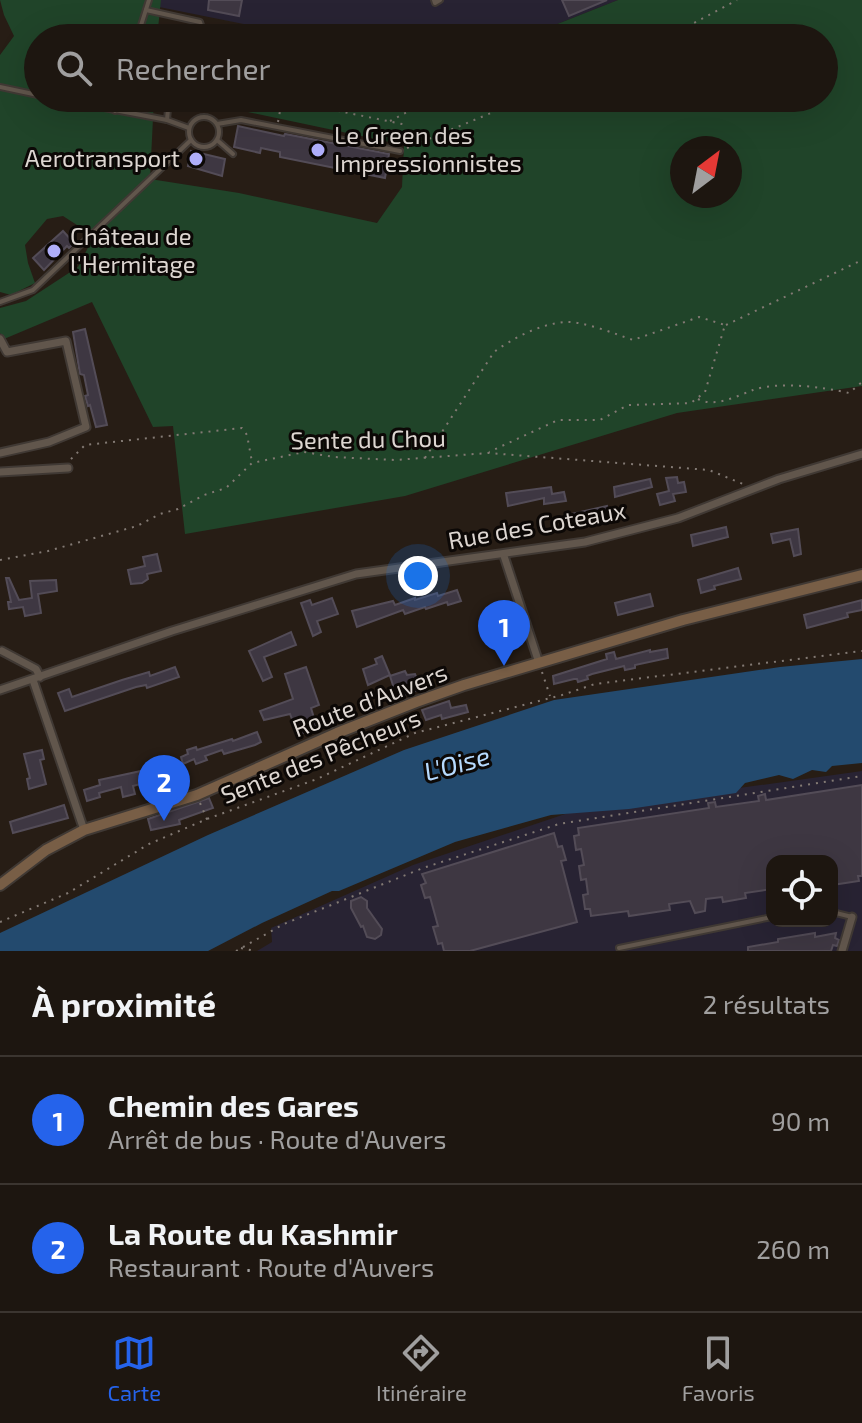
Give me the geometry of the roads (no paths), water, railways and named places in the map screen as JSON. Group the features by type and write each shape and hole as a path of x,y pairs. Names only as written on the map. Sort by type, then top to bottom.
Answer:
{"main road":[{"name":"Route d'Auvers","path":"0,885 36,856 84,830 197,795 416,702 711,612 862,575"}],"street":[{"path":"0,339 3,354 66,341 86,427 49,442 1,451"},
{"name":"Rue des Coteaux","path":"1,691 172,631 356,574 504,556 585,542 662,522 779,479 862,454"},
{"path":"0,472 68,468"},
{"path":"504,556 539,663"},
{"path":"2,651 36,669 36,678 84,830"},
{"path":"842,951 852,917"}],"lane":[{"path":"142,24 149,0"},
{"path":"434,0 435,3 440,0"},
{"path":"146,10 201,24"},
{"path":"0,87 24,92"},
{"path":"121,112 167,120 189,128"},
{"path":"167,120 168,112"},
{"path":"202,117 210,118 217,124 217,140 204,147 191,140 189,128 194,121 202,117"},
{"path":"217,124 241,120 400,151"},
{"path":"0,302 33,290 191,140"},
{"path":"217,140 233,154"},
{"path":"838,914 852,917"},
{"path":"619,948 766,918"}],"water":[{"name":"L'Oise","path":"862,659 862,763 832,766 826,772 812,770 793,779 779,775 745,783 736,793 629,809 551,815 455,842 339,891 332,891 208,951 0,951 0,933 208,835 404,750 554,700 780,667"}],"place":[{"name":"Le Green des Impressionnistes","path":"318,150"},
{"name":"Aerotransport","path":"196,159"},
{"name":"Château de l'Hermitage","path":"54,251"},
{"name":"Chemin des Gares","path":"504,666"},
{"name":"La Route du Kashmir","path":"164,821"}]}
